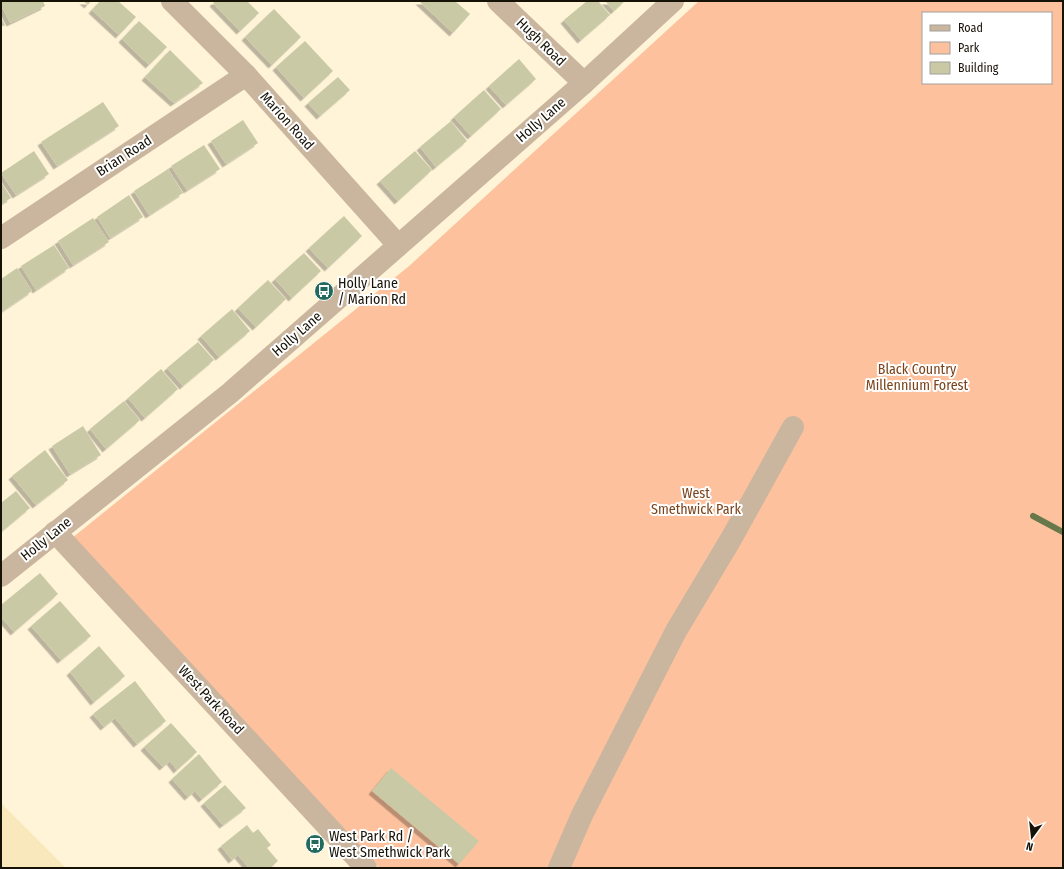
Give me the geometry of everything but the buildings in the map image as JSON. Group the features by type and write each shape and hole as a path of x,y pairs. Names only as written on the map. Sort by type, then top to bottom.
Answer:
{"street":[{"name":"Marion Road","path":"172,1 246,75 398,245"},
{"name":"Hugh Road","path":"498,1 584,83"},
{"name":"Holly Lane","path":"1,576 230,393 584,83 673,1"},
{"name":"Brian Road","path":"1,238 246,75"},
{"path":"559,868 582,816 676,631 731,539 793,427"},
{"name":"West Park Road","path":"55,532 366,868"}],"shaded area":[{"path":"1,803 66,868 1,868"}],"green space":[{"name":"West Smethwick Park","path":"699,1 1063,1 1063,868 379,868 72,538 408,267"}],"waterway":[{"path":"1033,516 1063,532"}],"place":[{"name":"Holly Lane / Marion Rd","path":"324,291"},
{"name":"West Park Rd / West Smethwick Park","path":"315,844"}],"park label":[{"name":"Black Country Millennium Forest","path":"917,378"}]}
